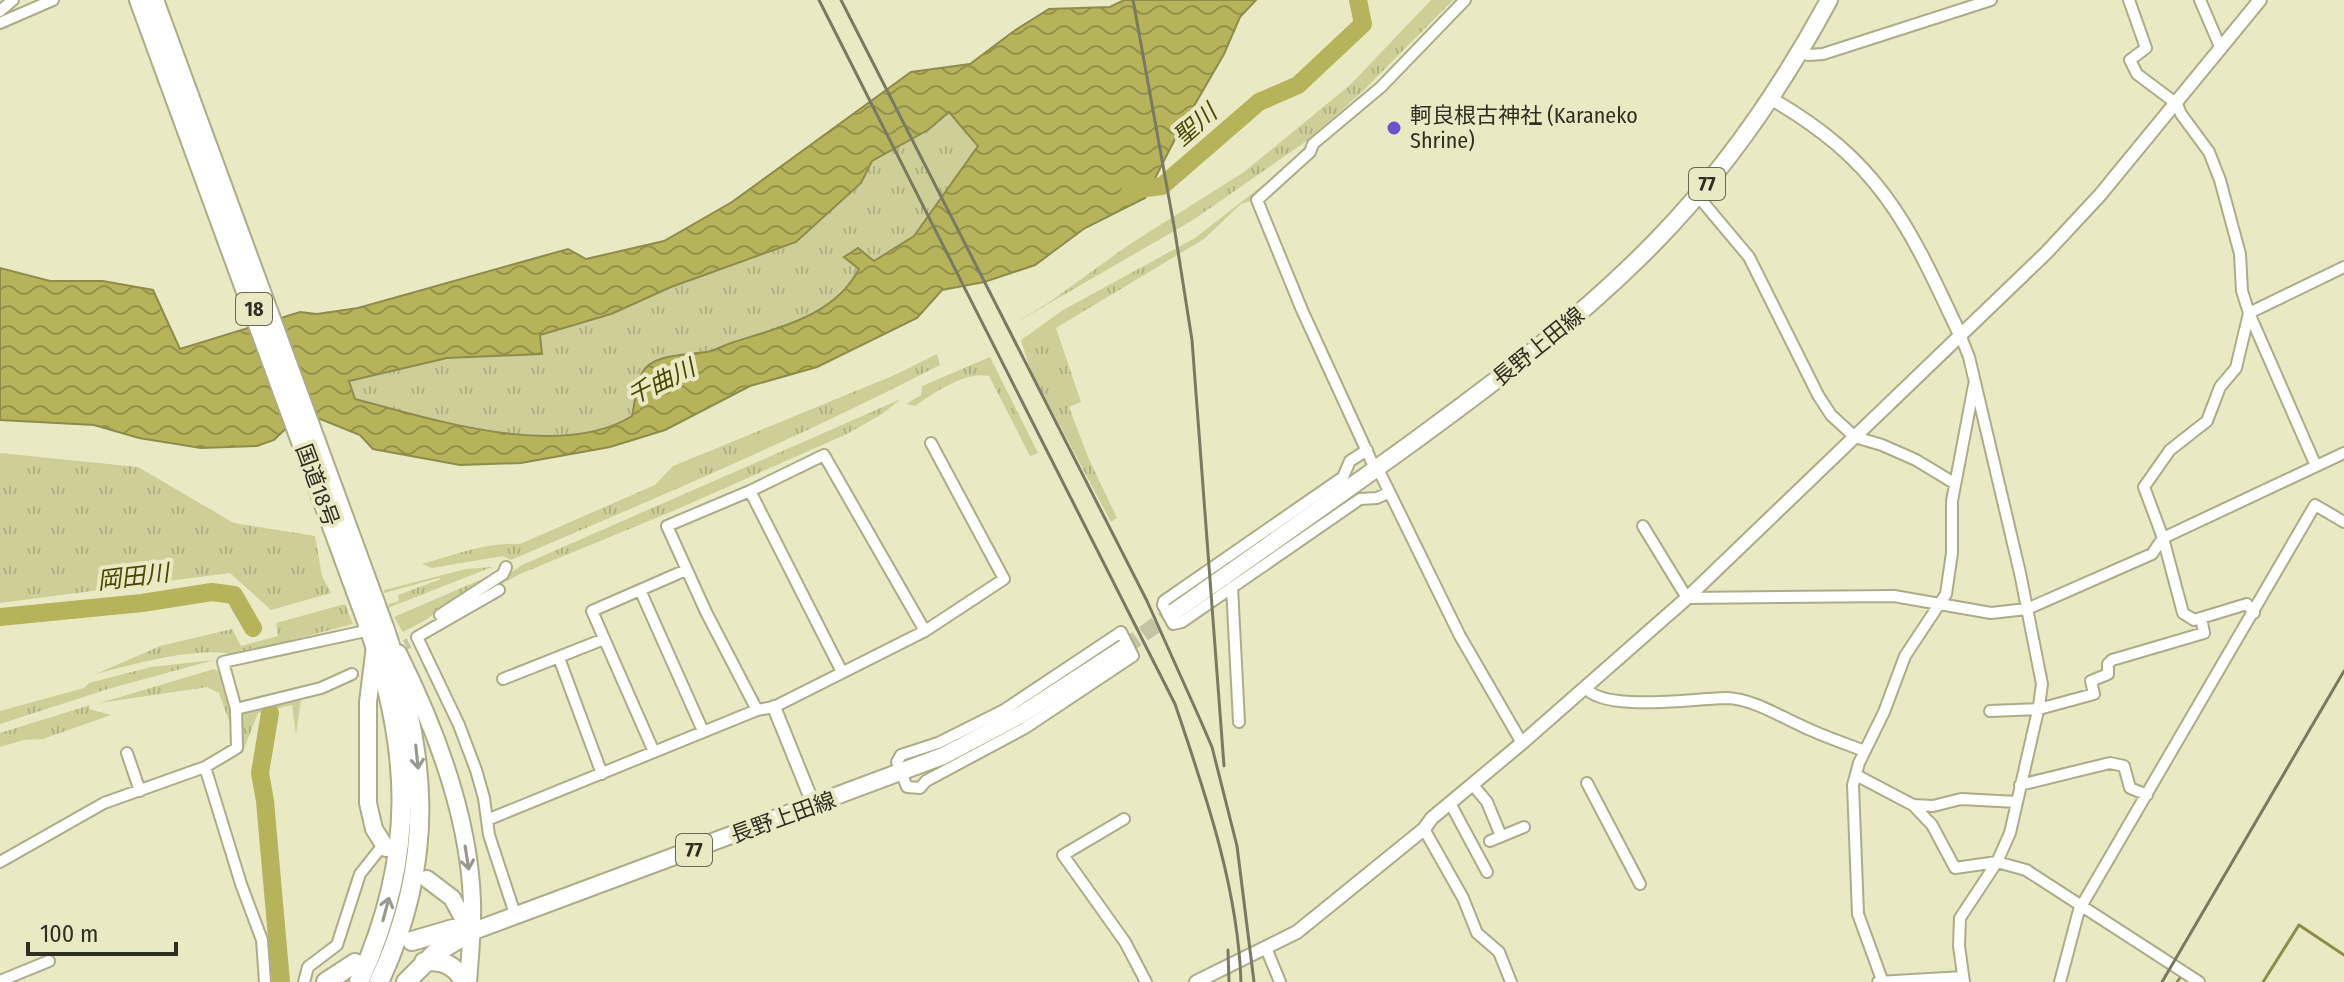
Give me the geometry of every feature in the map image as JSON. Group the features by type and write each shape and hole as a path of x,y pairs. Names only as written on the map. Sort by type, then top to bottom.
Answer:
{"highway":[{"name":"国道18号","path":"139,0 411,716 420,797 412,885 400,929 379,982"},
{"name":"国道18号","path":"154,0 375,626 392,703 399,741 402,814 396,871 386,910 359,982"},
{"path":"412,941 446,930 471,932"},
{"path":"406,982 424,962 471,932"},
{"path":"424,962 436,961 451,966 466,982"},
{"path":"326,982 355,963"}],"main road":[{"name":"長野上田線","path":"1171,614 1507,372 1568,323 1640,257 1697,195 1770,98 1829,0"},
{"path":"375,626 368,702 368,803 372,824 384,846"},
{"path":"375,626 419,698 452,788 471,882 471,932 466,982"},
{"name":"長野上田線","path":"471,932 943,756 997,729 1124,648"},
{"path":"427,879 452,898 471,932"}],"street":[{"path":"0,11 13,0"},
{"path":"0,23 53,0"},
{"path":"1465,0 1381,87 1313,144 1310,152 1257,200 1302,310 1375,469 1460,636 1522,743"},
{"path":"1800,52 1823,54 1991,0"},
{"path":"2129,0 2146,48 2130,60 2137,74 2177,104 2209,152 2240,254 2242,291 2249,313 2316,466"},
{"path":"2200,0 2221,49"},
{"path":"1196,982 1297,932 1424,829 1687,598 1961,337 2100,195 2260,0"},
{"path":"1770,98 1835,142 1876,182 1910,232 1961,337 1975,379 2042,684 2010,833 1997,862 1960,918 1959,946 1964,979 1880,981 1858,914 1853,785 1905,656 1946,594 1954,483 1975,379"},
{"path":"1697,195 1749,257 1831,415 1855,437 1916,460 1954,483"},
{"path":"2249,313 2344,267"},
{"path":"2249,313 2236,368 2220,387 2207,421 2170,450 2144,487 2163,538 2183,613 2194,620 2247,604 2254,613"},
{"path":"487,820 703,731 757,710 774,707 925,631 1004,579 931,443"},
{"path":"1367,450 1350,461 1343,477 1175,593 1163,605 1173,624 1176,625 1360,499 1377,498 1388,493"},
{"path":"1687,598 1894,596 1991,613 2027,609 2152,554 2163,538 2344,453"},
{"path":"757,710 667,526 824,455 925,631"},
{"path":"750,491 842,672"},
{"path":"2060,982 2081,905 2315,505 2344,522"},
{"path":"1643,526 1687,598"},
{"path":"413,640 434,620 503,574 506,567"},
{"path":"654,752 592,611 686,570"},
{"path":"1232,587 1239,722"},
{"path":"413,640 499,590"},
{"path":"640,590 703,731"},
{"path":"1990,711 2039,709 2094,694 2091,681 2108,674 2108,664 2112,660 2204,633 2201,618"},
{"path":"0,862 104,803 205,767 237,748 236,709 223,662 375,626"},
{"path":"1121,632 1133,656 1057,709 993,747 926,781 918,789 907,787 901,773 897,762 901,755 938,743 1004,710 1121,632"},
{"path":"503,679 604,639"},
{"path":"413,640 469,749 481,785 489,835 516,917"},
{"path":"559,658 602,774"},
{"path":"236,709 321,688 352,674"},
{"path":"1585,687 1590,696 1604,701 1732,698 1865,751"},
{"path":"774,707 814,806"},
{"path":"127,753 140,791"},
{"path":"2020,785 2110,763 2124,766 2130,788 2147,795"},
{"path":"205,767 241,884 262,940 265,982"},
{"path":"1856,775 1913,805 1932,825 1955,868 1997,862 2026,870 2199,982"},
{"path":"1587,783 1640,884"},
{"path":"1473,785 1487,802 1501,836"},
{"path":"1913,805 1933,806 1961,799 2017,802"},
{"path":"1450,803 1487,872"},
{"path":"1124,819 1063,855 1125,942 1146,982"},
{"path":"1490,841 1524,827"},
{"path":"1424,829 1463,898 1477,933 1499,952 1511,982"},
{"path":"304,982 308,967 337,945 360,874 384,846"},
{"path":"1266,948 1280,982"},
{"path":"0,981 49,961"}],"green space":[{"path":"1431,0 1453,0 1362,92 1308,140 1193,220 1010,326 1048,303 1130,244 1244,172 1350,85"},
{"path":"949,112 978,147 914,236 874,261 845,256 859,268 855,277 819,313 782,328 728,343 713,351 682,355 642,373 632,416 603,429 569,435 533,436 457,425 355,399 348,381 447,358 542,354 540,335 611,314 671,287 796,242 861,183 872,161 928,130"},
{"path":"1303,154 1253,200 1241,204 1204,239 1056,328 1081,402 1069,407 1088,457 1117,518 1111,522 1030,369 1021,340 1063,310 1195,238"},
{"path":"937,354 940,365 835,417 511,560 503,556 432,568 422,564 483,547 520,544 655,485 673,466 897,374"},
{"path":"990,357 1038,453 1030,456 989,376 960,380 915,406 906,404 921,395 922,386"},
{"path":"901,399 847,434 520,574 455,609 522,565"},
{"path":"0,453 138,467 234,523 315,536 322,576 331,593 271,610 230,573 0,603"},
{"path":"492,567 388,608 389,604 399,601 398,595 441,579 384,593 384,590 466,569"},
{"path":"489,576 403,632 394,617"},
{"path":"345,604 353,624 234,655 185,654 96,674 160,646 232,629 241,646 278,636 276,623"},
{"path":"214,660 108,689 0,724 0,711 84,688 89,683 151,667"},
{"path":"214,669 223,674 233,732 219,693 207,687 100,703"},
{"path":"301,699 296,735 292,705 258,713 243,751 241,715 247,709"},
{"path":"90,705 89,709 111,715 43,739 24,740 0,747 0,733"}],"water":[{"name":"千曲川","path":"1124,0 1256,0 1240,17 1224,54 1145,198 1085,228 1035,265 984,282 942,290 917,318 817,367 750,386 665,430 610,447 521,463 460,465 373,449 360,435 303,412 274,440 257,446 201,448 139,438 94,425 0,420 0,268 50,281 103,281 153,290 180,349 300,312 317,314 358,308 568,249 586,259 664,241 732,202 911,72 970,64 1049,9 1110,7","holes":["949,112 978,146 914,236 874,261 858,248 844,257 859,269 836,298 788,325 711,351 655,361 642,373 632,416 603,429 569,435 533,436 495,432 355,399 349,381 447,358 542,354 540,335 611,314 671,287 796,242 861,183 872,161 928,130"]}],"waterway":[{"name":"聖川","path":"1130,190 1162,186 1259,102 1298,85 1363,24 1358,0"},
{"name":"岡田川","path":"0,617 142,603 212,592 234,595 253,628"},
{"name":"岡田川","path":"270,713 260,773 281,982"},
{"path":"2263,982 2299,925 2344,955"},
{"path":"2177,982 2182,975"}],"tunnel":[{"path":"1124,648 1171,614"},
{"path":"392,652 409,643"}],"railway":[{"path":"819,0 1175,704 1227,876 1239,946 1241,982"},
{"path":"841,0 1147,601 1212,747 1237,846 1254,982"},
{"path":"1133,0 1192,340 1224,766"},
{"path":"2162,982 2344,671"},
{"path":"1228,950 1229,982"}],"place":[{"name":"軻良根古神社 (Karaneko Shrine)","path":"1394,128"}]}
